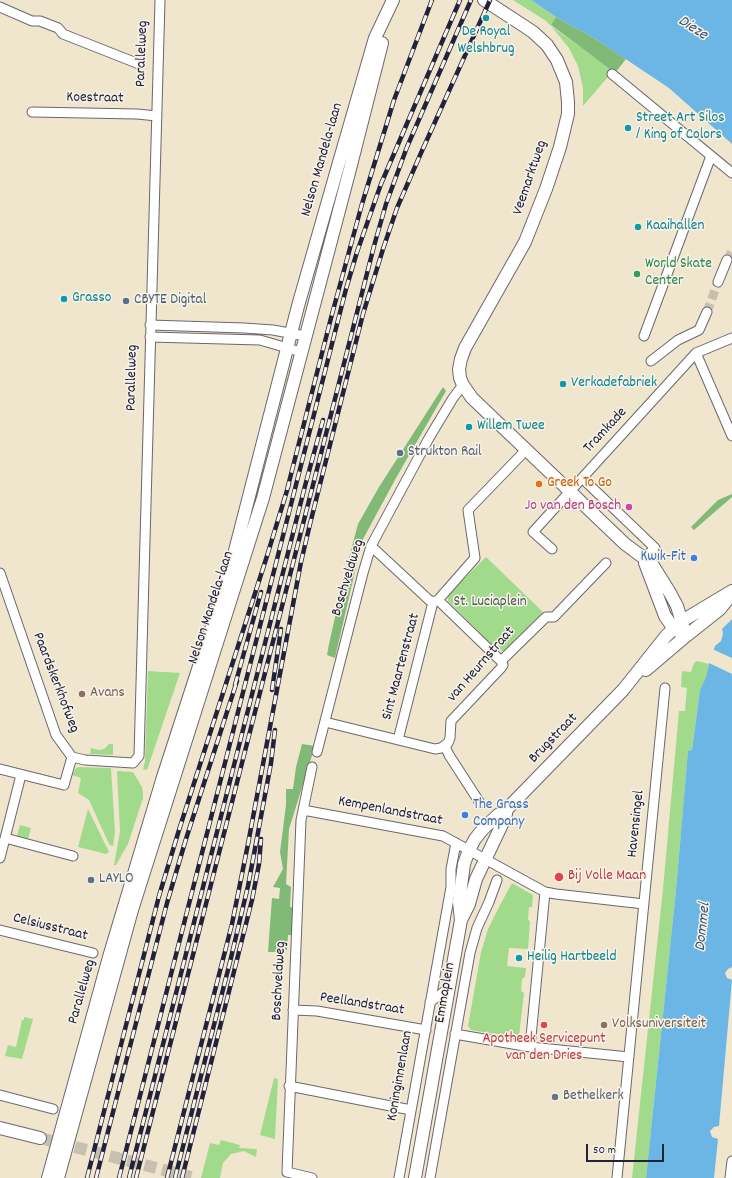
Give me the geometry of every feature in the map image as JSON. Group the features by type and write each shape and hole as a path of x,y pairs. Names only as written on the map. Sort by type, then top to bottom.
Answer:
{"main road":[{"name":"Nelson Mandela-laan","path":"141,869 163,777 229,574 287,348 331,188 375,38 394,0"},
{"name":"Nelson Mandela-laan","path":"141,869 261,505 394,0"},
{"name":"Veemarktweg","path":"463,385 459,369 463,353 525,242 546,189 560,147 568,114 566,82 557,60 547,45 537,35 484,0"},
{"path":"463,385 472,398 570,492 625,544 643,559 652,564 677,606 678,625 683,639"},
{"path":"643,559 665,616 678,625"},
{"name":"Brugstraat","path":"507,809 623,690 666,636 678,625 732,593"},
{"name":"Brugstraat","path":"623,690 720,609 732,593"},
{"name":"Emmaplein","path":"461,920 459,902 464,864 469,850 475,839 484,829 498,815 507,809"},
{"name":"Emmaplein","path":"415,1178 461,920 469,904 476,880 507,809"},
{"name":"Parallelweg","path":"66,1127 115,969 141,869"},
{"path":"48,1178 66,1127"},
{"path":"58,1178 66,1127"},
{"path":"0,1128 40,1138"}],"street":[{"name":"Parallelweg","path":"139,756 160,0"},
{"path":"0,7 32,21 40,21 58,28 63,34 139,64"},
{"path":"612,74 732,173"},
{"name":"Koestraat","path":"32,112 137,114 157,116"},
{"path":"644,336 711,156"},
{"path":"718,282 727,260"},
{"path":"651,361 678,340 699,330 707,312"},
{"path":"150,325 244,328 305,336"},
{"path":"150,337 260,340 301,352"},
{"path":"732,338 696,353 732,436"},
{"name":"Tramkade","path":"552,550 533,532 696,353"},
{"name":"Boschveldweg","path":"318,752 371,546 429,438 453,398 463,385"},
{"path":"436,601 475,558 468,510 526,450"},
{"path":"582,478 655,548 643,559"},
{"path":"371,546 429,600 436,601 501,661"},
{"name":"van Heurnstraat","path":"445,746 450,738 451,721 501,668 501,661 546,617 554,617 606,563"},
{"name":"Paardskerkhofweg","path":"0,573 3,594 56,735 72,757 85,760 132,763 139,756"},
{"name":"Sint Maartenstraat","path":"398,740 436,601"},
{"name":"Havensingel","path":"618,1178 665,688"},
{"path":"325,722 435,749 445,746 449,755 480,803"},
{"path":"0,769 64,785 72,757"},
{"name":"Boschveldweg","path":"312,767 301,820 286,1172 312,1178"},
{"path":"0,858 20,775"},
{"name":"Kempenlandstraat","path":"303,810 443,836 469,850"},
{"path":"5,838 72,856"},
{"name":"Emmaplein","path":"430,1002 451,887 451,868 456,843"},
{"path":"469,850 545,892 644,904"},
{"name":"Emmaplein","path":"497,880 473,941 455,1034 530,1047 629,1057"},
{"path":"530,1047 545,892"},
{"name":"Celsiusstraat","path":"0,930 93,953"},
{"path":"430,1002 448,989"},
{"name":"Koninginnenlaan","path":"399,1178 430,1002"},
{"name":"Peellandstraat","path":"293,1010 317,1011 426,1030"},
{"path":"430,1178 455,1034"},
{"path":"289,1086 411,1110"},
{"path":"0,1095 54,1109"},
{"path":"730,1178 732,1161"}],"green space":[{"path":"513,0 531,0 556,17 551,26 546,21"},
{"path":"556,17 594,38 626,59 615,73 551,25"},
{"path":"551,26 613,71 583,106 583,88 578,66 569,48"},
{"path":"443,387 446,391 362,541 335,658 327,655 345,573 358,524 379,487"},
{"path":"732,494 732,497 694,530 691,527 718,500"},
{"name":"St. Luciaplein","path":"486,557 543,612 504,651 497,650 448,601 450,593"},
{"path":"697,661 709,664 706,677 700,690 692,750 688,752 676,890 646,1178 632,1178 663,889 679,711 685,711 687,688 681,687 682,671 691,672 694,663"},
{"path":"148,671 180,673 147,770 143,769 145,762"},
{"path":"109,744 113,744 113,755 90,754 91,748 99,750 104,749"},
{"path":"302,744 315,746 289,829 286,884 291,887 290,907 296,908 294,935 288,935 287,950 280,949 279,952 268,952 272,898 279,899 280,888 273,887 283,869 280,852 286,805 286,789 293,789 296,767"},
{"path":"76,768 111,768 115,832 113,846 109,844 89,800 78,793 81,778 72,775"},
{"path":"117,771 133,772 142,787 143,798 128,844 116,865 114,865 120,831"},
{"path":"88,809 109,852 106,854 78,847"},
{"path":"20,825 31,828 28,839 17,836"},
{"path":"512,883 533,895 532,907 529,907 528,919 530,922 528,949 509,948 507,966 526,968 525,977 522,979 521,991 524,993 519,1036 514,1035 513,1037 471,1030 468,1026 481,952 488,929"},
{"path":"24,1017 33,1019 22,1059 5,1056 8,1045 16,1047"},
{"path":"274,1078 278,1079 275,1139 260,1135"},
{"path":"221,1140 240,1145 239,1148 257,1149 256,1157 244,1151 231,1154 223,1163 220,1178 201,1178 210,1143 219,1145"}],"water":[{"name":"Dieze","path":"531,0 732,0 732,144 669,88 594,38 556,17"},
{"name":"Dommel","path":"732,619 732,967 725,973 727,978 732,980 719,1126 714,1127 710,1131 712,1137 718,1139 714,1178 646,1178 676,890 688,751 692,750 700,690 706,677 715,646 721,641 723,634 722,629"}],"pier":[{"path":"712,649 732,658 732,674 707,662"}],"tunnel":[{"path":"727,260 732,251"},
{"path":"707,312 718,282"},
{"path":"40,1138 195,1178"}],"railway":[{"path":"287,490 362,204 394,100 432,0"},
{"path":"119,1178 346,289 357,252 381,184 460,0"},
{"path":"136,1178 374,246 386,204 407,147 471,0"},
{"path":"167,1178 232,924 301,562 363,314 397,208 490,0"},
{"path":"129,1178 323,420"},
{"path":"87,1178 159,896 289,484"},
{"path":"235,685 261,592"},
{"path":"272,690 281,629"},
{"path":"96,1178 167,903 237,681"},
{"path":"175,1178 248,886 271,763 275,730"},
{"path":"182,1178 252,900 259,864 261,839"}],"place":[{"name":"De Royal Welshbrug","path":"486,18"},
{"name":"Street Art Silos / King of Colors","path":"628,128"},
{"name":"Kaaihallen","path":"638,227"},
{"name":"World Skate Center","path":"637,274"},
{"name":"Grasso","path":"64,299"},
{"name":"CBYTE Digital","path":"126,301"},
{"name":"Verkadefabriek","path":"563,384"},
{"name":"Willem Twee","path":"469,427"},
{"name":"Strukton Rail","path":"400,453"},
{"name":"Greek To Go","path":"539,484"},
{"name":"Jo van den Bosch","path":"629,507"},
{"name":"Kwik-Fit","path":"694,558"},
{"name":"Avans","path":"82,694"},
{"name":"The Grass Company","path":"465,815"},
{"name":"Bij Volle Maan","path":"559,877"},
{"name":"LAYLO","path":"91,880"},
{"name":"Heilig Hartbeeld","path":"519,958"},
{"name":"Apotheek Servicepunt van den Dries","path":"544,1025"},
{"name":"Volksuniversiteit","path":"604,1025"},
{"name":"Bethelkerk","path":"555,1097"}]}
